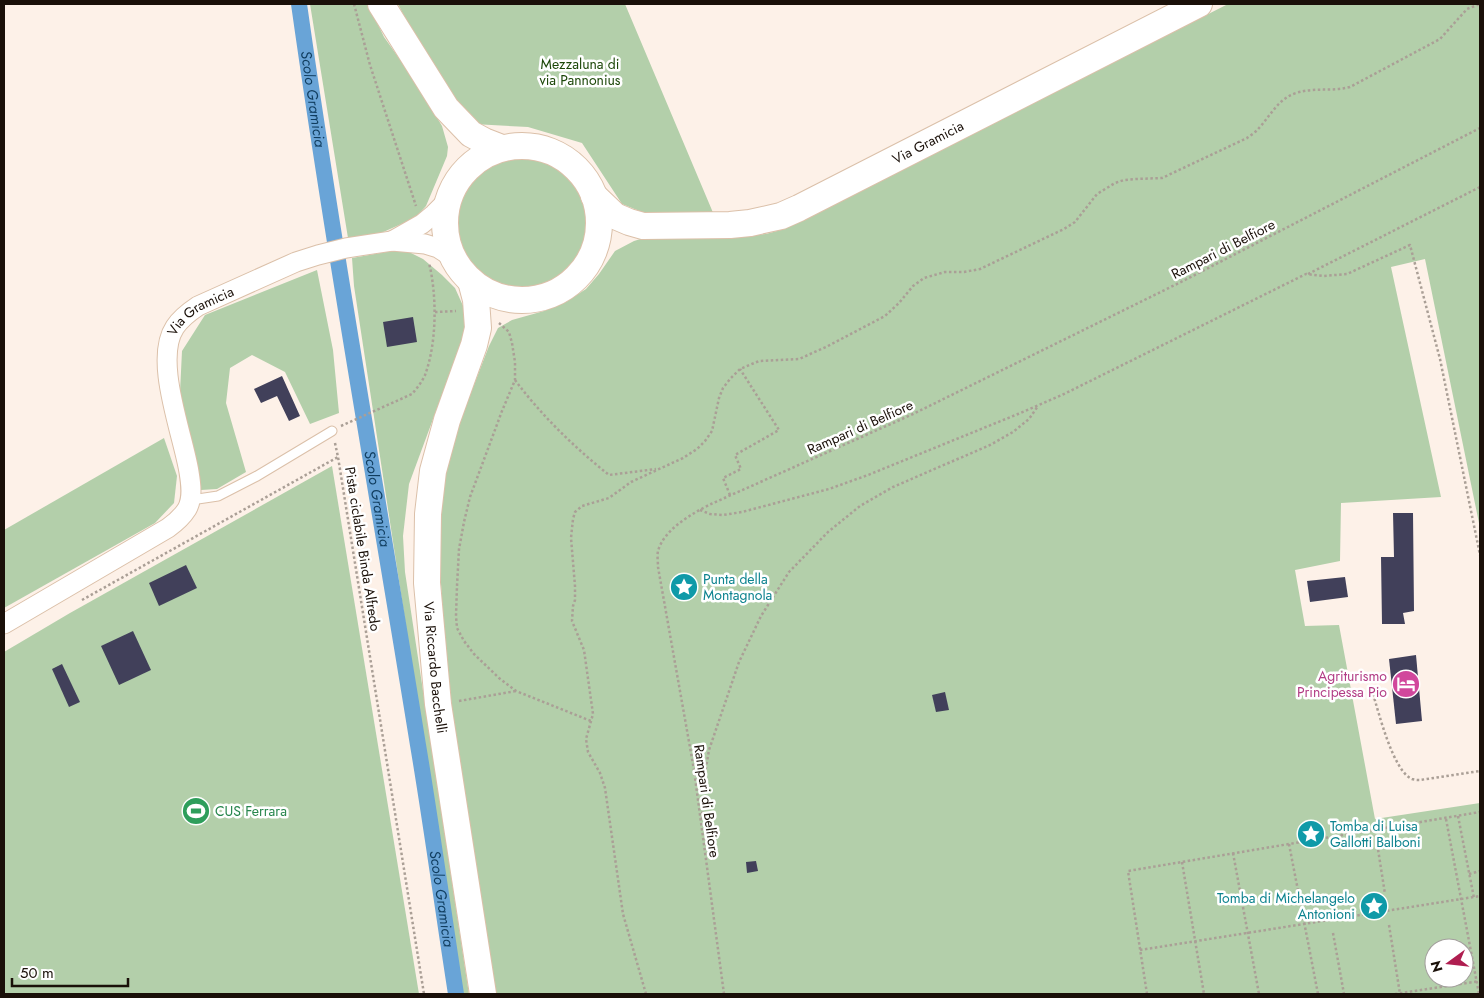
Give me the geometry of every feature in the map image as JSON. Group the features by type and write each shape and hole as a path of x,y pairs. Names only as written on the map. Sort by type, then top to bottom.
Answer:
{"main road":[{"path":"381,4 446,108 455,128 461,166 454,189"},
{"name":"Via Gramicia","path":"594,196 615,216 643,226 750,224 781,216 1199,4"},
{"path":"446,108 471,134 502,148"},
{"name":"Via Gramicia","path":"590,260 599,227 598,211 594,196 584,178 574,166 554,153 534,147 502,148 483,156 471,164 454,189 445,216 445,228 452,257 471,281 488,293 501,297 521,300 546,297 558,292 576,277 590,260 614,240 643,226"},
{"name":"Via Riccardo Bacchelli","path":"471,281 476,300 478,328 474,345 447,420 433,471 427,550 438,704 483,994"},
{"name":"Via Riccardo Bacchelli","path":"474,345 485,328 494,319 521,300"}],"street":[{"name":"Via Gramicia","path":"392,241 422,224 434,214 454,189"},
{"name":"Via Gramicia","path":"191,500 191,479 166,368 169,340 175,327 185,316 198,306 296,262 346,248 392,241 424,244 438,248 452,257"},
{"path":"4,624 168,528 178,520 187,509 191,500"}],"lane":[{"path":"191,500 218,496 257,476 332,431"}],"path":[{"path":"354,4 370,66 422,224"},
{"path":"646,994 623,914 605,788 600,773 588,752 586,739 592,714 584,650 572,621 576,593 571,538 573,519 576,512 582,506 609,498 631,482 683,458 706,442 712,431 723,388 740,369 759,360 799,359 826,347 885,316 899,304 913,286 924,278 945,272 980,270 1064,229 1075,222 1097,194 1115,183 1130,179 1162,178 1247,138 1259,129 1280,102 1294,94 1321,89 1337,91 1350,87 1440,39 1467,9 1480,4"},
{"name":"Rampari di Belfiore","path":"724,994 692,761 658,567 658,551 665,538 679,523 699,510 911,415 1185,280 1480,128"},
{"path":"699,510 717,514 732,513 775,504 829,489 1039,405 1480,187"},
{"path":"343,426 412,394 420,385 425,375 433,340 435,312 430,267 424,244"},
{"path":"1306,274 1324,276 1347,274 1410,245 1440,359 1480,555"},
{"path":"504,326 509,332 512,342 516,362 515,380 470,497 459,549 457,628 474,654 516,691 591,721"},
{"path":"730,496 723,478 741,469 735,455 779,430 740,369"},
{"path":"515,380 585,456 609,475 660,468"},
{"path":"702,828 703,785 709,750 721,712 739,662 761,616 789,572 828,532 860,506 893,487 990,445 1006,436 1029,418 1039,405"},
{"name":"Pista ciclabile Binda Alfredo","path":"81,600 338,456 424,994"},
{"path":"438,704 516,691"},
{"path":"1373,694 1395,758 1401,769 1412,779 1420,780 1480,771"},
{"path":"1147,994 1128,871 1480,812"},
{"path":"1458,816 1474,898"},
{"path":"1445,818 1479,982 1479,993"},
{"path":"1375,830 1385,894"},
{"path":"1289,844 1318,994"},
{"path":"1233,853 1259,994"},
{"path":"1182,862 1204,994"},
{"path":"1469,874 1480,871"},
{"path":"1140,950 1480,896"},
{"path":"1389,925 1400,994"},
{"path":"1333,933 1344,994"},
{"path":"1395,994 1479,982"}],"green space":[{"path":"310,4 368,4 384,37 411,75 442,126 448,147 447,156 426,206 415,218 381,233 348,238"},
{"name":"Mezzaluna di via Pannonius","path":"398,4 625,4 714,215 642,212 622,204 582,143 528,127 473,124 417,42"},
{"path":"1228,4 1480,4 1480,528 1425,259 1391,267 1441,497 1341,503 1340,561 1295,570 1305,626 1339,625 1375,819 1480,803 1480,994 496,994 453,717 444,634 438,534 446,467 457,429 489,346 498,328 512,320 544,311 566,302 586,289 615,251 634,241 647,237 729,237 766,234 784,229"},
{"path":"522,157 535,158 547,162 569,176 583,198 587,210 587,236 583,248 569,270 547,284 535,288 522,289 509,288 497,284 475,270 461,248 457,236 456,223 457,210 461,198 475,176 497,162 509,158"},
{"path":"403,249 423,259 455,288 464,308 466,319 464,333 456,357 409,484 403,536 405,572 469,994 462,994 354,286 352,258"},
{"path":"317,270 333,350 339,413 310,424 285,372 252,355 230,368 226,403 246,472 217,489 201,490 180,392 182,351 205,315"},
{"path":"164,438 177,476 174,503 155,523 4,608 4,530"},
{"name":"CUS Ferrara","path":"332,466 419,994 4,994 4,652"}],"building":[{"path":"413,317 417,342 387,347 383,322"},
{"path":"282,376 300,416 289,421 277,396 261,403 254,389"},
{"path":"1393,513 1413,513 1414,611 1403,613 1405,624 1382,624 1381,557 1394,557"},
{"path":"186,565 197,588 159,606 149,583"},
{"path":"1345,577 1348,597 1310,602 1307,581"},
{"path":"133,631 151,670 119,685 101,646"},
{"path":"1416,655 1422,721 1396,724 1389,659"},
{"path":"62,664 80,702 69,707 52,669"},
{"path":"945,692 949,710 936,712 932,695"},
{"path":"756,861 758,871 747,873 746,862"}],"waterway":[{"name":"Scolo Gramicia","path":"299,4 327,190 423,776 456,994"}],"place":[{"name":"Punta della Montagnola","path":"684,587"},
{"name":"Agriturismo Principessa Pio","path":"1406,684"},
{"name":"CUS Ferrara","path":"196,811"},
{"name":"Tomba di Luisa Gallotti Balboni","path":"1311,834"},
{"name":"Tomba di Michelangelo Antonioni","path":"1374,906"}]}
